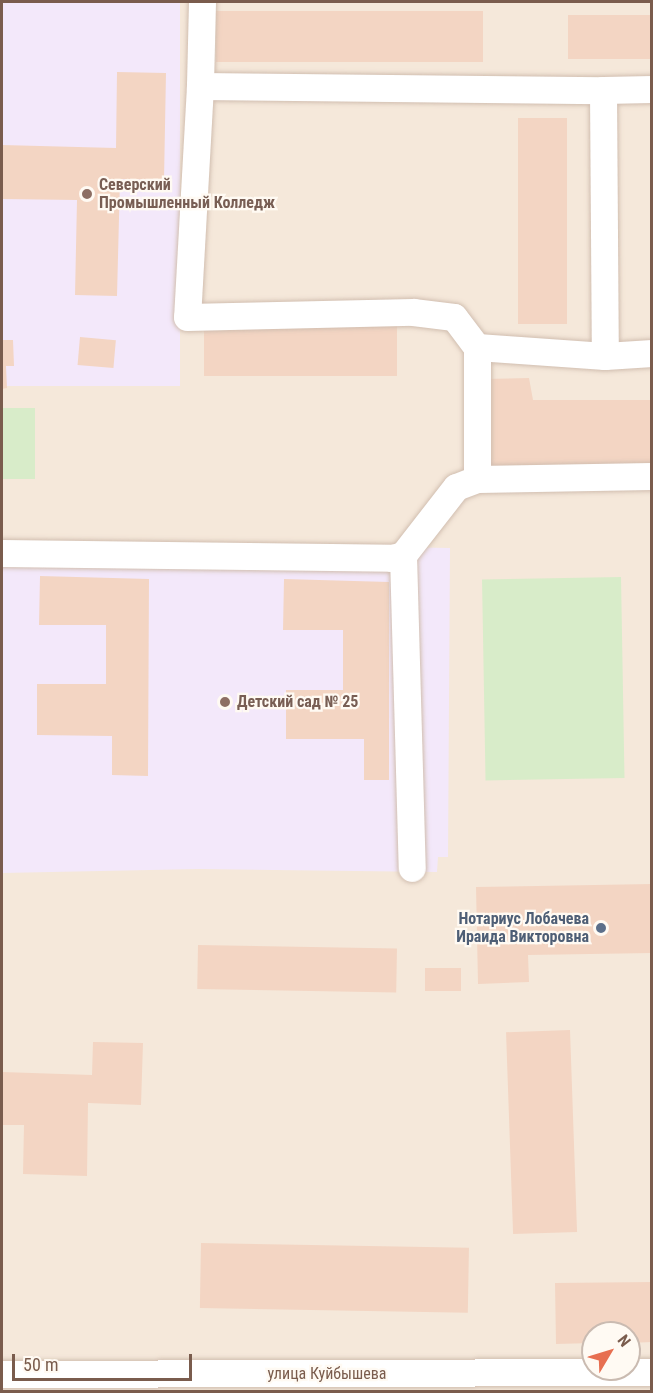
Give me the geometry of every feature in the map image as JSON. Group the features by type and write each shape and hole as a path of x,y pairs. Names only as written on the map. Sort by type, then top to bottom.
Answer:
{"street":[{"path":"202,2 200,86 187,317 413,312 453,316 477,346 477,479"},
{"path":"200,86 651,89"},
{"path":"603,90 605,356"},
{"path":"477,346 605,356 651,353"},
{"path":"412,868 404,555 456,487 477,479 651,476"},
{"path":"2,553 404,555"},
{"name":"улица Куйбышева","path":"2,1374 160,1383 651,1372"}],"shaded area":[{"path":"2,2 651,2 651,1391 2,1392"},
{"name":"Северский Промышленный Колледж","path":"2,2 180,2 180,386 2,386"},
{"name":"Детский сад № 25","path":"204,544 450,548 448,857 438,857 437,872 199,869 2,873 2,546"}],"green space":[{"path":"2,408 35,408 35,479 2,479"},
{"path":"621,577 625,778 486,780 482,579"}],"building":[{"path":"216,11 483,11 483,62 216,62"},
{"path":"568,15 652,15 652,59 568,59"},
{"path":"117,72 166,73 164,180 120,179 117,296 75,295 77,200 2,199 2,145 116,148"},
{"path":"518,118 567,118 567,324 518,324"},
{"path":"204,325 397,325 397,376 204,376"},
{"path":"80,337 116,340 113,368 78,365"},
{"path":"2,340 13,340 14,366 6,366 7,388 2,389"},
{"path":"529,378 533,400 652,400 652,467 481,470 481,379"},
{"path":"40,576 149,579 148,776 112,775 112,736 37,735 37,684 106,684 106,625 39,625"},
{"path":"284,579 389,582 389,780 364,780 364,739 286,739 286,690 343,690 343,630 283,630"},
{"path":"652,884 652,953 528,955 529,982 478,984 476,887"},
{"path":"198,945 397,948 396,992 197,989"},
{"path":"425,968 461,968 461,991 425,991"},
{"path":"570,1030 577,1232 513,1234 506,1032"},
{"path":"93,1042 143,1043 141,1105 88,1103 87,1176 23,1174 24,1125 2,1125 2,1072 92,1075"},
{"path":"201,1243 469,1248 468,1313 200,1308"},
{"path":"652,1282 652,1342 641,1342 641,1321 581,1321 581,1343 556,1344 555,1283"}],"place":[{"name":"Северский Промышленный Колледж","path":"87,194"},
{"name":"Детский сад № 25","path":"225,702"},
{"name":"Нотариус Лобачева Ираида Викторовна","path":"601,928"}]}
